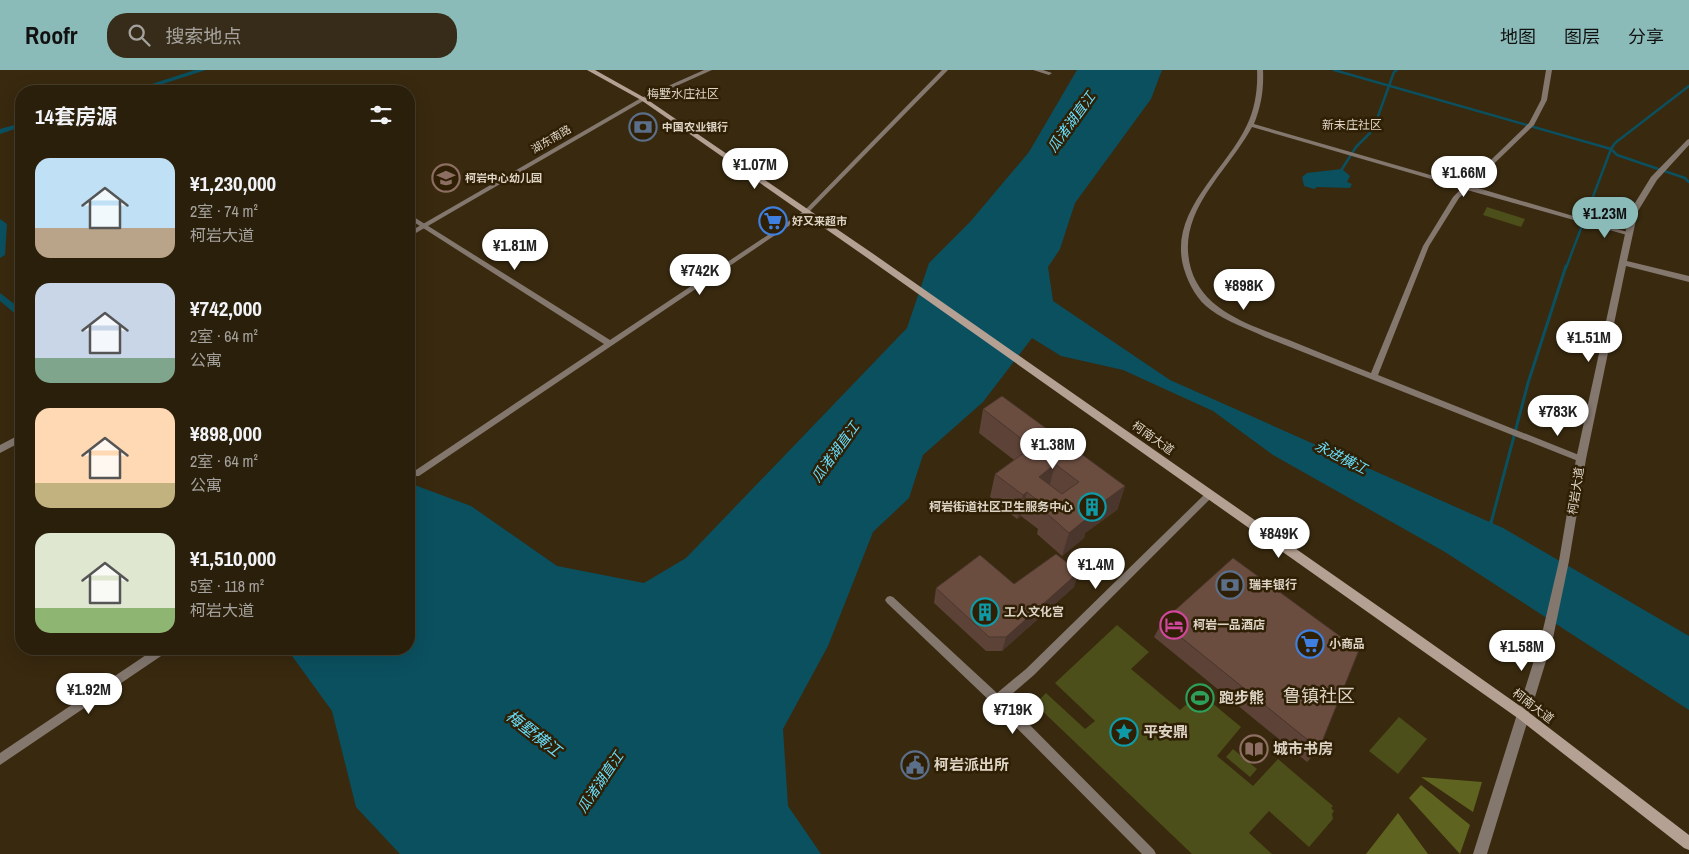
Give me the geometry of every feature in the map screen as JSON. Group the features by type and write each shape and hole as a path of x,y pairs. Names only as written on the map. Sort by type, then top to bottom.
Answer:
{"main road":[{"name":"柯南大道","path":"590,70 643,99 879,262 1523,715 1689,843"}],"street":[{"name":"湖东南路","path":"415,232 643,99 709,70"},
{"path":"416,474 806,212 945,70"},
{"path":"1036,70 1049,73"},
{"path":"1260,70 1262,82 1250,125 1199,202 1186,226 1183,246 1186,270 1196,292 1218,311 1268,335 1581,459"},
{"path":"1373,377 1426,246 1456,197 1532,124 1544,100 1549,70"},
{"path":"1250,125 1629,234"},
{"name":"柯岩大道","path":"1480,854 1547,638 1564,561 1581,459 1634,211 1654,179 1689,142"},
{"path":"415,220 610,344"},
{"path":"1622,262 1689,279"},
{"path":"0,449 15,441"},
{"path":"997,700 1030,672 1209,495"},
{"path":"890,600 997,700 1150,854"},
{"path":"0,760 154,655"}],"green space":[{"path":"1487,207 1525,219 1521,227 1483,215"},
{"path":"1117,625 1149,652 1131,669 1180,710 1200,693 1241,727 1217,756 1253,786 1278,759 1333,806 1331,808 1334,811 1332,814 1333,819 1309,847 1269,811 1249,833 1272,854 1192,854 1035,704 1046,693 1085,729 1095,721 1055,683"},
{"path":"1399,717 1427,739 1398,774 1369,751"},
{"path":"1233,749 1257,769 1250,777 1226,757"},
{"path":"1421,777 1482,782 1473,812"},
{"path":"1421,785 1470,825 1460,854 1409,798"},
{"path":"1398,813 1428,854 1366,854"}],"water":[{"path":"1077,70 1162,70 1151,99 1075,203 1060,249 1048,267 1053,301 1170,380 1503,528 1689,636 1689,710 1445,552 1273,455 1213,411 1123,370 1061,356 1032,338 983,402 923,455 909,498 873,532 828,646 783,729 788,806 821,854 400,854 356,807 332,711 291,655 415,655 415,485 471,506 557,566 644,583 686,558 907,328 929,263 970,222 1029,152"},
{"path":"1342,169 1350,176 1347,182 1352,184 1350,188 1317,187 1314,189 1304,186 1302,177 1307,173"}],"building":[{"path":"1002,396 1125,486 1088,513 1091,515 1069,533 1043,510 1046,507 1027,492 1023,495 995,474 1032,447 983,409","holes":["1055,464 1079,482 1062,494 1039,477"]},
{"path":"1056,554 1079,572 1006,637 989,637 936,588 980,555 1014,584"},
{"path":"1233,558 1359,650 1319,749 1162,622"}],"waterway":[{"path":"153,85 202,70"},
{"path":"1334,70 1389,86"},
{"path":"1389,86 1394,72 1397,70"},
{"path":"1342,169 1356,147 1373,130 1389,86"},
{"path":"1389,86 1611,149"},
{"path":"1611,149 1615,143 1689,86"},
{"path":"0,132 15,127"},
{"path":"1566,268 1611,149"},
{"path":"1611,149 1617,155 1685,178 1689,182"},
{"name":"梅墅横江","path":"0,222 3,224 0,255"},
{"path":"1491,523 1528,383 1566,266"},
{"name":"梅墅横江","path":"0,296 15,309"},
{"path":"1490,526 1491,522"}],"place":[{"name":"中国农业银行","path":"643,127"},
{"name":"柯岩中心幼儿园","path":"446,178"},
{"name":"好又来超市","path":"773,221"},
{"name":"柯岩街道社区卫生服务中心","path":"1092,507"},
{"name":"瑞丰银行","path":"1230,585"},
{"name":"工人文化宫","path":"985,612"},
{"name":"柯岩一品酒店","path":"1174,625"},
{"name":"小商品","path":"1310,644"},
{"name":"跑步熊","path":"1200,698"},
{"name":"平安鼎","path":"1124,732"},
{"name":"城市书房","path":"1254,749"},
{"name":"柯岩派出所","path":"915,765"}],"district":[{"name":"梅墅水庄社区","path":"683,94"},
{"name":"新未庄社区","path":"1352,125"},
{"name":"鲁镇社区","path":"1319,696"}],"water label":[{"name":"瓜渚湖直江","path":"1071,122"},
{"name":"瓜渚湖直江","path":"835,452"},
{"name":"永进横江","path":"1341,457"},
{"name":"瓜渚湖直江","path":"600,782"}]}
